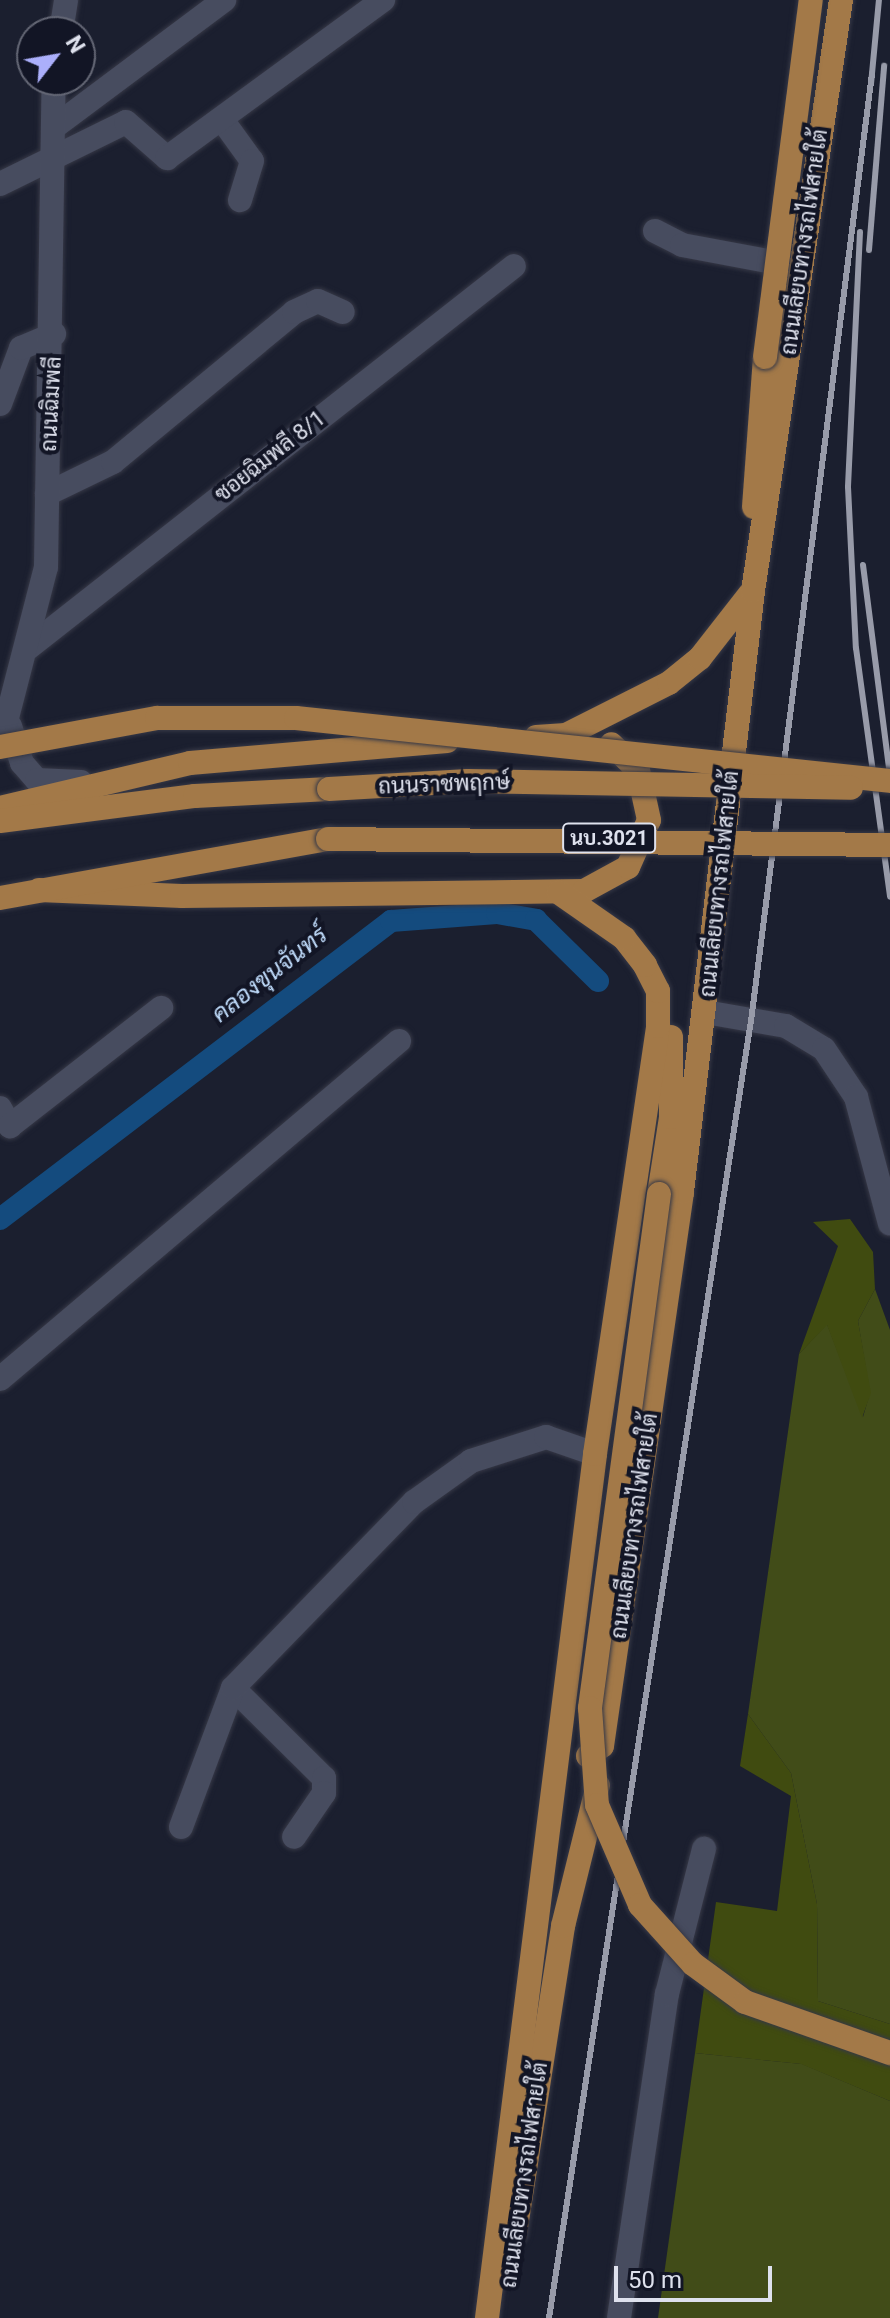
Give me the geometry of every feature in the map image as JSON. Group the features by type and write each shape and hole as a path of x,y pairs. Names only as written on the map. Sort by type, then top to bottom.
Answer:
{"main road":[{"path":"756,566 754,462 811,0"},
{"name":"ถนนเลียบทางรถไฟสายใต้","path":"557,1773 570,1757 584,1756 602,1746 705,1012 756,566 841,0"},
{"name":"ถนนราชพฤกษ์","path":"0,808 101,779 318,748 566,735 669,683 700,658 753,591"},
{"path":"3,738 157,718 296,718 519,738 890,781"},
{"path":"39,890 182,896 558,892 608,883 628,867 649,820 648,794 622,751 566,735"},
{"name":"ถนนราชพฤกษ์","path":"0,821 195,796 542,781 890,790"},
{"name":"นบ.3021","path":"3,898 328,839 890,845"},
{"path":"558,892 624,938 658,991 670,1023 671,1117"},
{"path":"713,923 696,973 671,1117 590,1708 597,1805 640,1905 693,1964 745,2002 887,2052"},
{"name":"ถนนเลียบทางรถไฟสายใต้","path":"487,2318 595,1454 656,1055 658,991"},
{"name":"ถนนเลียบทางรถไฟสายใต้","path":"502,2318 563,1926 600,1778 584,1756"}],"street":[{"path":"53,128 224,0"},
{"path":"0,184 126,122 167,158 223,121 383,0"},
{"name":"ถนนฉิมพลี","path":"3,738 46,567 54,334 49,159 54,96"},
{"path":"223,121 252,161 240,200"},
{"path":"655,231 682,245 799,267"},
{"name":"ซอยฉิมพลี 8/1","path":"28,648 514,266"},
{"path":"47,494 113,462 294,312 318,301 343,312"},
{"path":"0,404 21,348 54,334"},
{"path":"3,738 37,780 101,779"},
{"path":"0,1108 10,1126 161,1008"},
{"path":"705,1012 786,1026 824,1049 856,1097 890,1224"},
{"path":"0,1379 399,1041"},
{"path":"181,1827 233,1688 362,1550 471,1461 546,1437 595,1454"},
{"path":"233,1688 324,1778 324,1793 294,1837"},
{"path":"619,2318 667,1994 704,1849"}],"green space":[{"path":"850,1219 873,1252 875,1289 858,1321 871,1393 862,1418 827,1325 799,1354 838,1246 813,1222"},
{"path":"875,1289 890,1330 890,2024 818,2001 817,1904 791,1773 748,1714 799,1354 827,1324 863,1417 870,1393 858,1321"},
{"path":"748,1714 791,1773 817,1904 818,2001 890,2024 890,2101 801,2064 695,2053 716,1902 777,1911 791,1796 740,1766"},
{"path":"695,2053 802,2064 890,2101 890,2318 658,2318"}],"waterway":[{"name":"คลองขุนจันทร์","path":"0,1219 391,921 497,913 536,920 598,981"}],"railway":[{"path":"871,84 879,0"},
{"path":"869,250 884,66"},
{"path":"549,2318 751,1021 872,74"},
{"path":"860,232 848,487 856,648 890,897"},
{"path":"863,565 890,775"}]}
